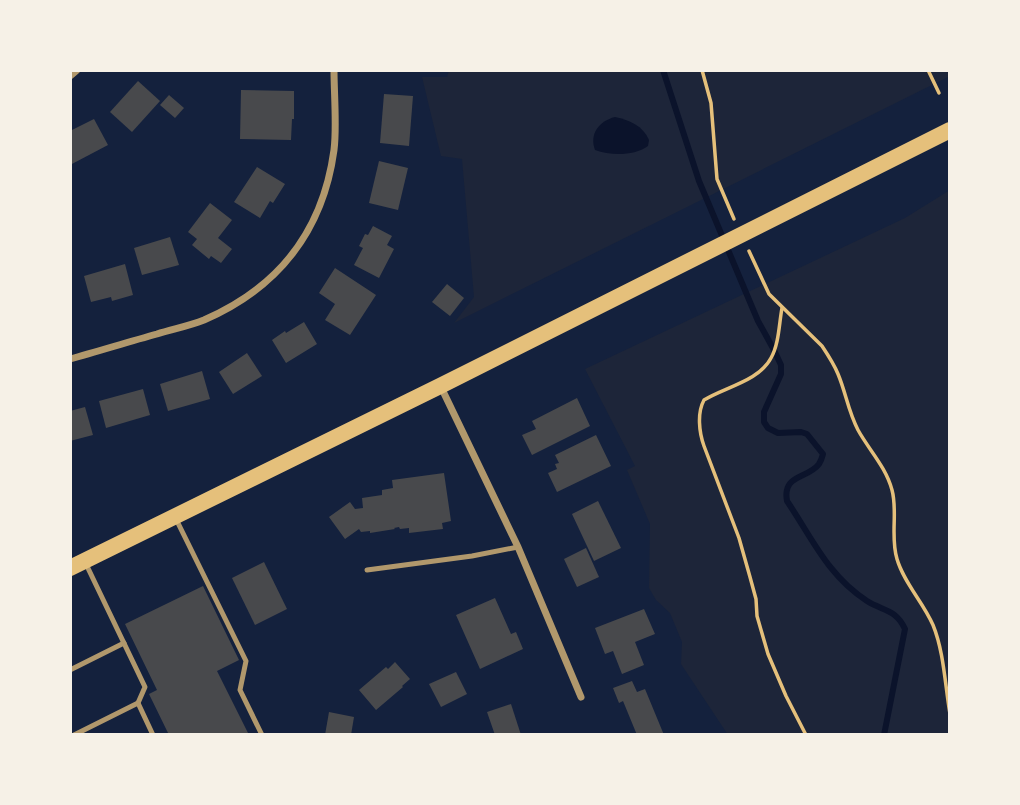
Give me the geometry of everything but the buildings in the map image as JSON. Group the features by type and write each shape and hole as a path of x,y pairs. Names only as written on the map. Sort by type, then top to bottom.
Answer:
{"main road":[{"path":"77,565 950,130"}],"street":[{"path":"70,76 77,70"},
{"path":"70,359 201,321 250,295 276,274 298,247 316,217 328,183 334,148 334,70"},
{"path":"440,386 518,547 581,697"}],"lane":[{"path":"175,516 246,661 240,690 262,735"},
{"path":"367,570 518,547"},
{"path":"74,735 138,703 145,687 124,643 77,565"},
{"path":"70,670 124,643"},
{"path":"138,703 153,735"}],"path":[{"path":"702,70 711,103 717,178 736,222"},
{"path":"928,70 939,93"},
{"path":"746,245 769,294 829,356 858,430 886,474 894,499 896,556 905,579 929,616 939,643 950,714"},
{"path":"782,308 777,339 767,364 752,376 705,400 699,412 700,430 739,538 768,654 806,735"}],"shaded area":[{"path":"449,70 948,70 950,76 454,323 474,297 462,159 441,156 422,77 447,77"},
{"path":"615,117 640,127 649,140 648,146 636,152 622,154 595,150 593,139 597,129"},
{"path":"950,190 950,735 728,735 681,664 682,642 670,613 656,600 649,588 650,524 627,470 635,466 585,369 905,218"}],"waterway":[{"path":"663,70 699,181 758,321 781,365 781,374 764,412 764,422 768,428 778,433 807,434 823,454 814,469 788,486 787,501 822,556 842,580 867,601 893,614 905,629 884,735"}]}
